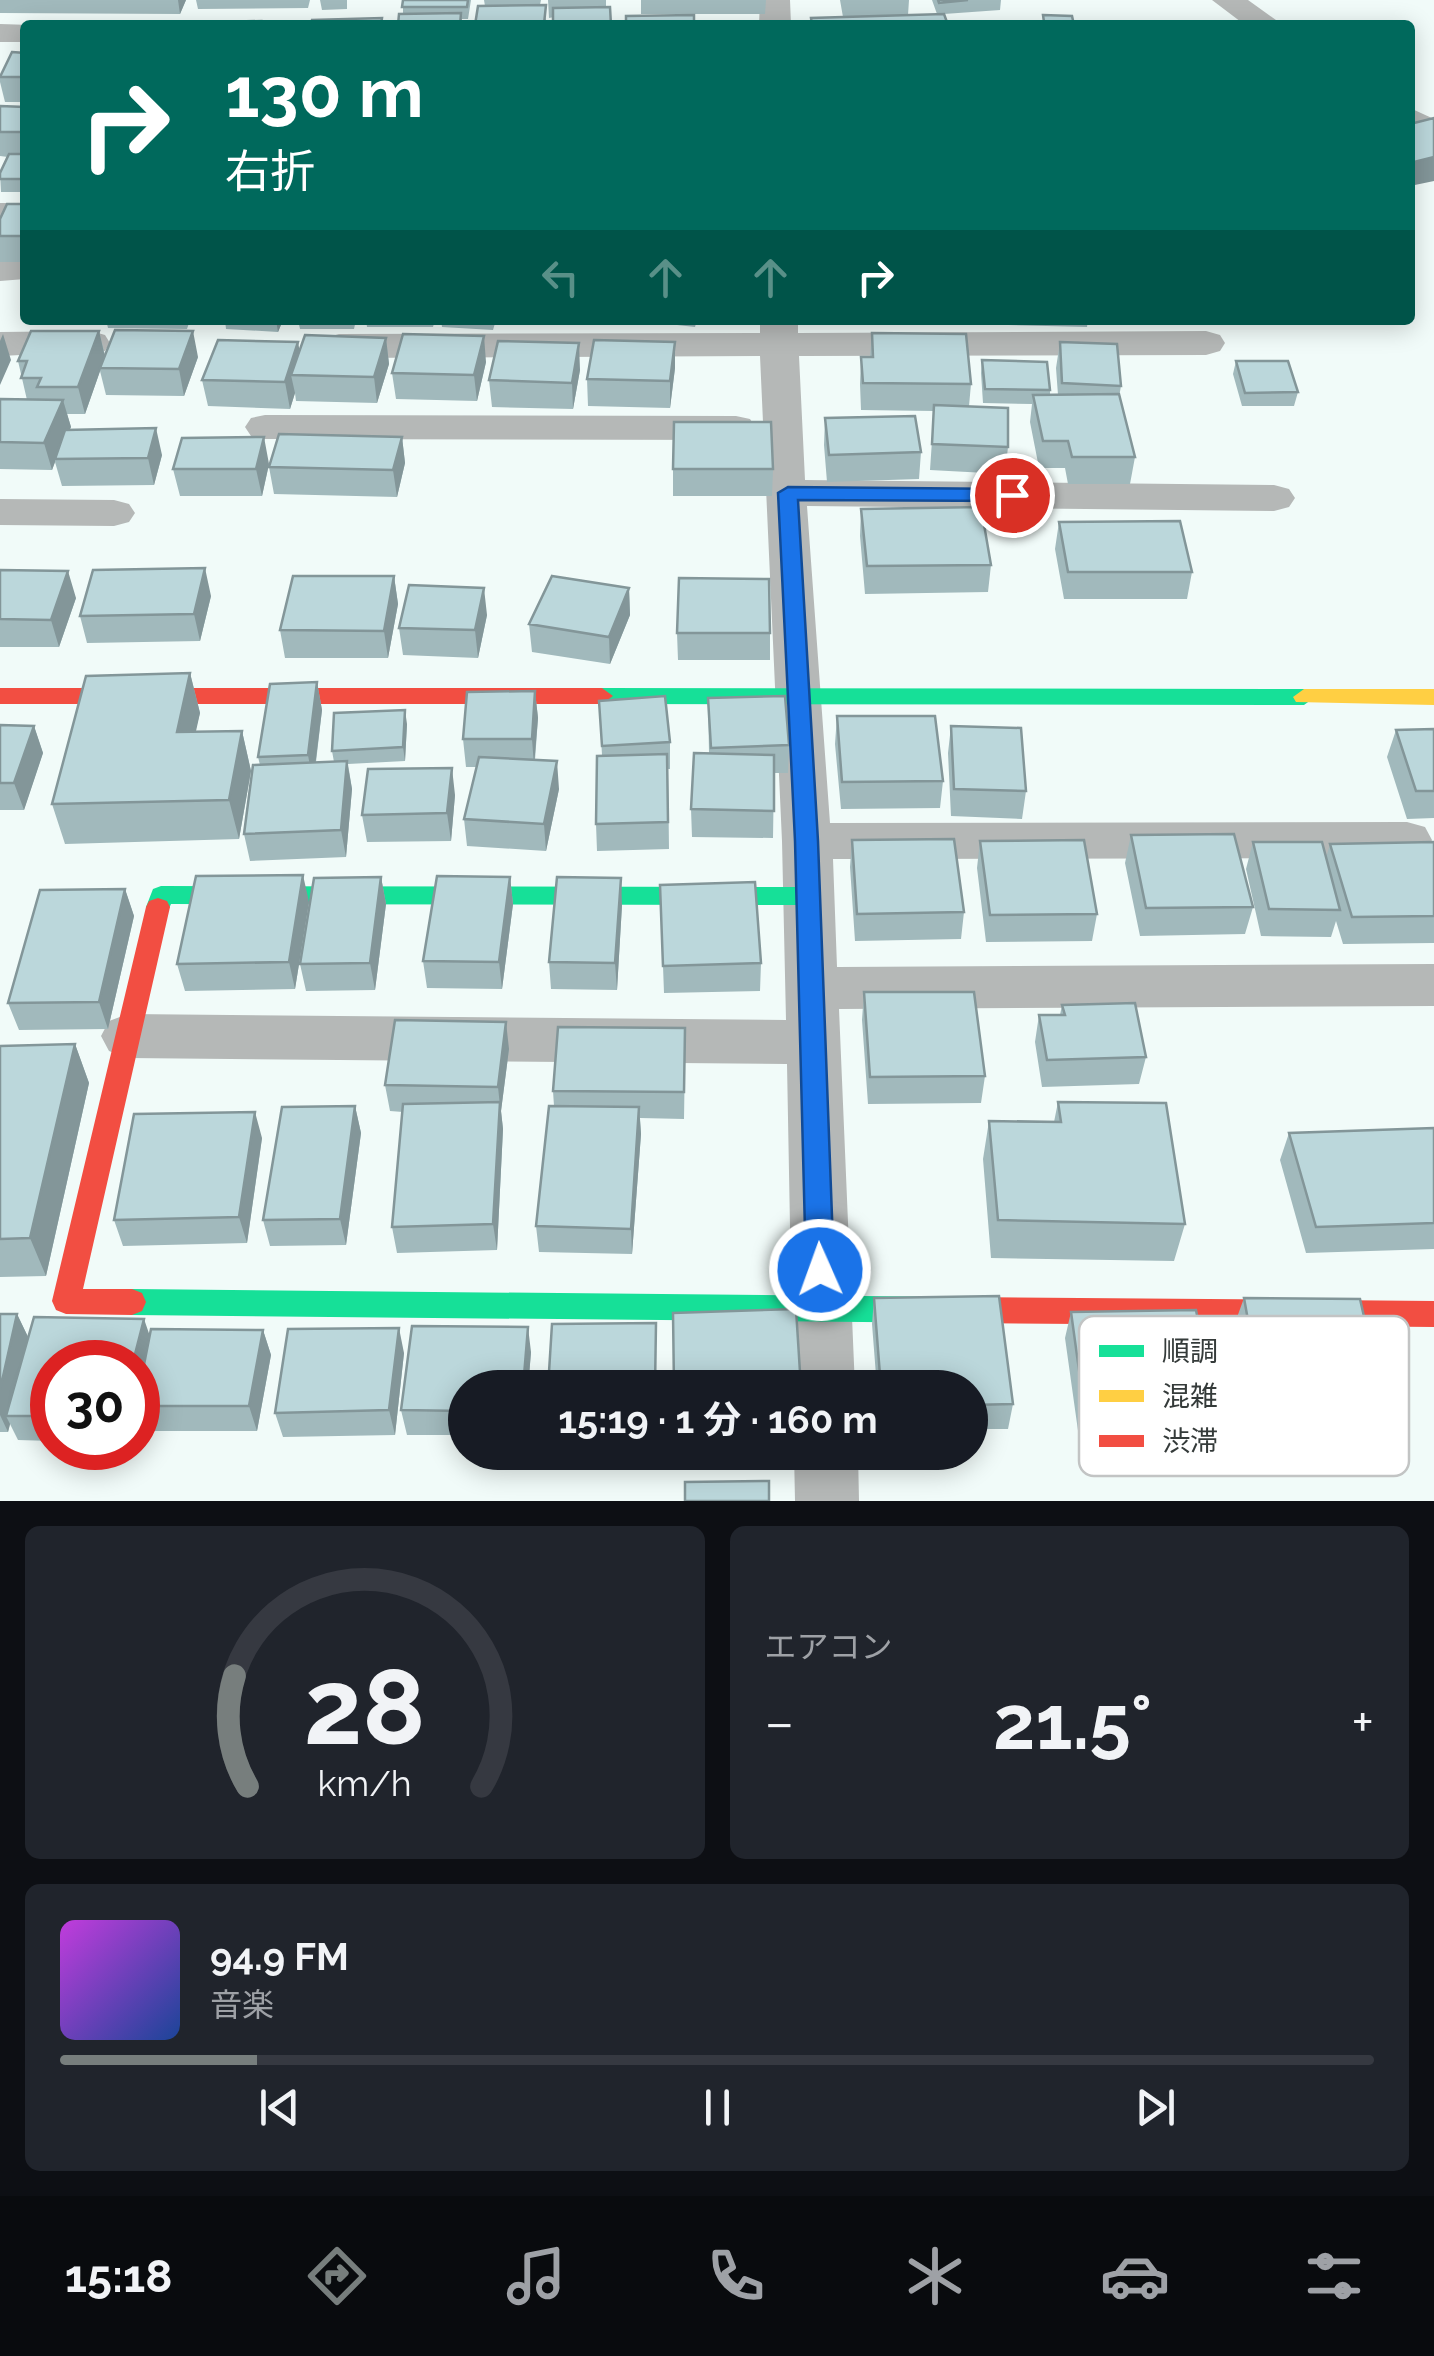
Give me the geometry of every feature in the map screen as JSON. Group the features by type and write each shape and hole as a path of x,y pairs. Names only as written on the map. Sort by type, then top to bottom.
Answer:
{"street":[{"path":"1227,0 1259,20"},
{"path":"339,346 780,332 1206,343"},
{"path":"780,332 781,428 788,493 806,841 823,1370"},
{"path":"0,344 92,343"},
{"path":"265,426 781,428"},
{"path":"788,493 1274,498"},
{"path":"0,512 114,513"},
{"path":"0,696 1434,698"},
{"path":"806,841 1407,840"},
{"path":"808,896 161,895 66,1301 1434,1314"},
{"path":"811,988 1434,984"},
{"path":"128,1036 812,1042"},
{"path":"826,1470 827,1501"}],"building":[{"path":"403,0 468,0 467,7 402,7"},
{"path":"546,5 544,20 476,20 478,6"},
{"path":"610,7 611,20 553,20 553,8"},
{"path":"461,13 460,20 398,20 399,14"},
{"path":"944,14 946,20 811,20"},
{"path":"694,15 694,20 626,20 626,16"},
{"path":"1043,15 1072,16 1073,20 1044,20"},
{"path":"382,18 382,20 312,20"},
{"path":"12,52 20,53 20,77 0,77"},
{"path":"0,106 20,107 20,132 0,132"},
{"path":"1434,118 1434,157 1415,162 1415,123"},
{"path":"9,154 20,154 20,179 0,179"},
{"path":"7,204 20,204 20,236 0,236 0,219"},
{"path":"115,330 193,331 179,369 100,368"},
{"path":"31,331 99,331 78,387 37,387 41,378 21,378 27,361 18,361"},
{"path":"872,333 966,334 971,384 863,383 861,357 873,357"},
{"path":"403,334 484,336 474,375 392,373"},
{"path":"305,335 386,338 374,377 291,375"},
{"path":"218,340 298,342 285,382 202,380"},
{"path":"594,340 675,342 670,381 587,379"},
{"path":"498,341 579,343 572,383 489,380"},
{"path":"1060,342 1117,344 1121,386 1062,383"},
{"path":"982,360 1047,362 1050,390 985,389"},
{"path":"1236,361 1288,361 1298,392 1245,393"},
{"path":"1119,394 1135,457 1072,457 1068,441 1043,441 1033,395"},
{"path":"0,399 63,400 44,443 0,442"},
{"path":"934,405 1008,408 1008,447 932,444"},
{"path":"915,416 921,452 829,455 825,418"},
{"path":"674,422 771,422 773,469 673,469"},
{"path":"156,428 148,458 55,459 65,430"},
{"path":"279,434 402,437 393,470 269,467"},
{"path":"264,437 256,469 173,469 182,438"},
{"path":"981,507 991,565 867,566 861,509"},
{"path":"1180,521 1192,572 1068,572 1059,522"},
{"path":"205,568 194,614 80,616 93,570"},
{"path":"0,570 68,571 51,620 0,619"},
{"path":"293,576 394,576 384,631 280,630"},
{"path":"552,576 629,588 609,637 529,624"},
{"path":"679,578 769,579 770,633 677,633"},
{"path":"409,585 484,588 475,630 399,628"},
{"path":"190,673 177,732 242,731 229,800 52,804 86,676"},
{"path":"317,682 308,755 258,757 270,684"},
{"path":"535,691 532,739 463,739 467,692"},
{"path":"665,696 670,742 602,746 599,701"},
{"path":"785,696 789,745 711,748 708,698"},
{"path":"405,710 403,747 332,751 334,713"},
{"path":"837,716 935,716 943,781 842,782"},
{"path":"0,725 34,726 14,783 0,783"},
{"path":"951,726 1021,728 1026,791 954,789"},
{"path":"1434,729 1434,791 1416,791 1396,730"},
{"path":"694,753 774,755 774,811 691,809"},
{"path":"667,754 668,822 596,824 597,756"},
{"path":"479,757 557,761 544,824 464,819"},
{"path":"347,761 341,830 244,834 253,765"},
{"path":"452,768 447,813 362,815 368,769"},
{"path":"1234,834 1253,907 1146,908 1131,835"},
{"path":"954,839 964,912 857,914 852,840"},
{"path":"1084,840 1097,914 990,915 980,841"},
{"path":"1253,842 1322,842 1340,910 1269,909"},
{"path":"1434,842 1434,916 1352,917 1330,844"},
{"path":"303,875 289,962 177,964 196,876"},
{"path":"437,876 510,877 499,962 423,961"},
{"path":"381,877 370,963 300,964 314,878"},
{"path":"557,877 621,878 615,963 549,962"},
{"path":"755,882 761,963 663,966 660,885"},
{"path":"125,889 99,1002 8,1003 40,890"},
{"path":"864,992 974,992 985,1076 870,1077"},
{"path":"1135,1003 1146,1057 1047,1060 1039,1015 1065,1015 1062,1005"},
{"path":"395,1020 506,1022 498,1087 385,1085"},
{"path":"558,1027 685,1028 684,1092 553,1091"},
{"path":"75,1044 30,1238 0,1239 0,1046"},
{"path":"500,1102 493,1224 392,1227 403,1104"},
{"path":"1058,1102 1166,1103 1185,1224 998,1220 989,1121 1061,1122"},
{"path":"355,1106 340,1219 263,1220 282,1107"},
{"path":"549,1106 639,1107 631,1229 536,1226"},
{"path":"255,1112 239,1217 114,1220 134,1114"},
{"path":"1434,1128 1434,1223 1316,1227 1289,1133"},
{"path":"999,1296 1013,1404 988,1405 988,1370 880,1370 874,1298"},
{"path":"1244,1298 1360,1299 1364,1316 1247,1316"},
{"path":"796,1309 800,1370 674,1370 673,1313"},
{"path":"1196,1310 1197,1316 1079,1316 1079,1370 1071,1312"},
{"path":"0,1314 17,1314 0,1390"},
{"path":"34,1317 144,1319 139,1340 30,1340 30,1416 6,1416"},
{"path":"656,1323 655,1370 549,1370 552,1324"},
{"path":"412,1326 528,1327 524,1370 448,1370 448,1411 401,1410"},
{"path":"399,1328 389,1410 275,1413 288,1329"},
{"path":"151,1329 263,1330 249,1406 160,1406 160,1340 149,1340"},
{"path":"769,1481 769,1501 685,1501 685,1482"}],"traffic: fast":[{"path":"602,696 1304,697"},
{"path":"158,907 161,895 808,896"},
{"path":"132,1302 963,1310"}],"traffic: slow":[{"path":"1304,697 1434,697"}],"traffic: jam":[{"path":"0,696 602,696"},
{"path":"132,1302 66,1301 158,907"},
{"path":"963,1310 1434,1314"}],"route":[{"path":"820,1270 806,841 788,493 1012,495"}]}
